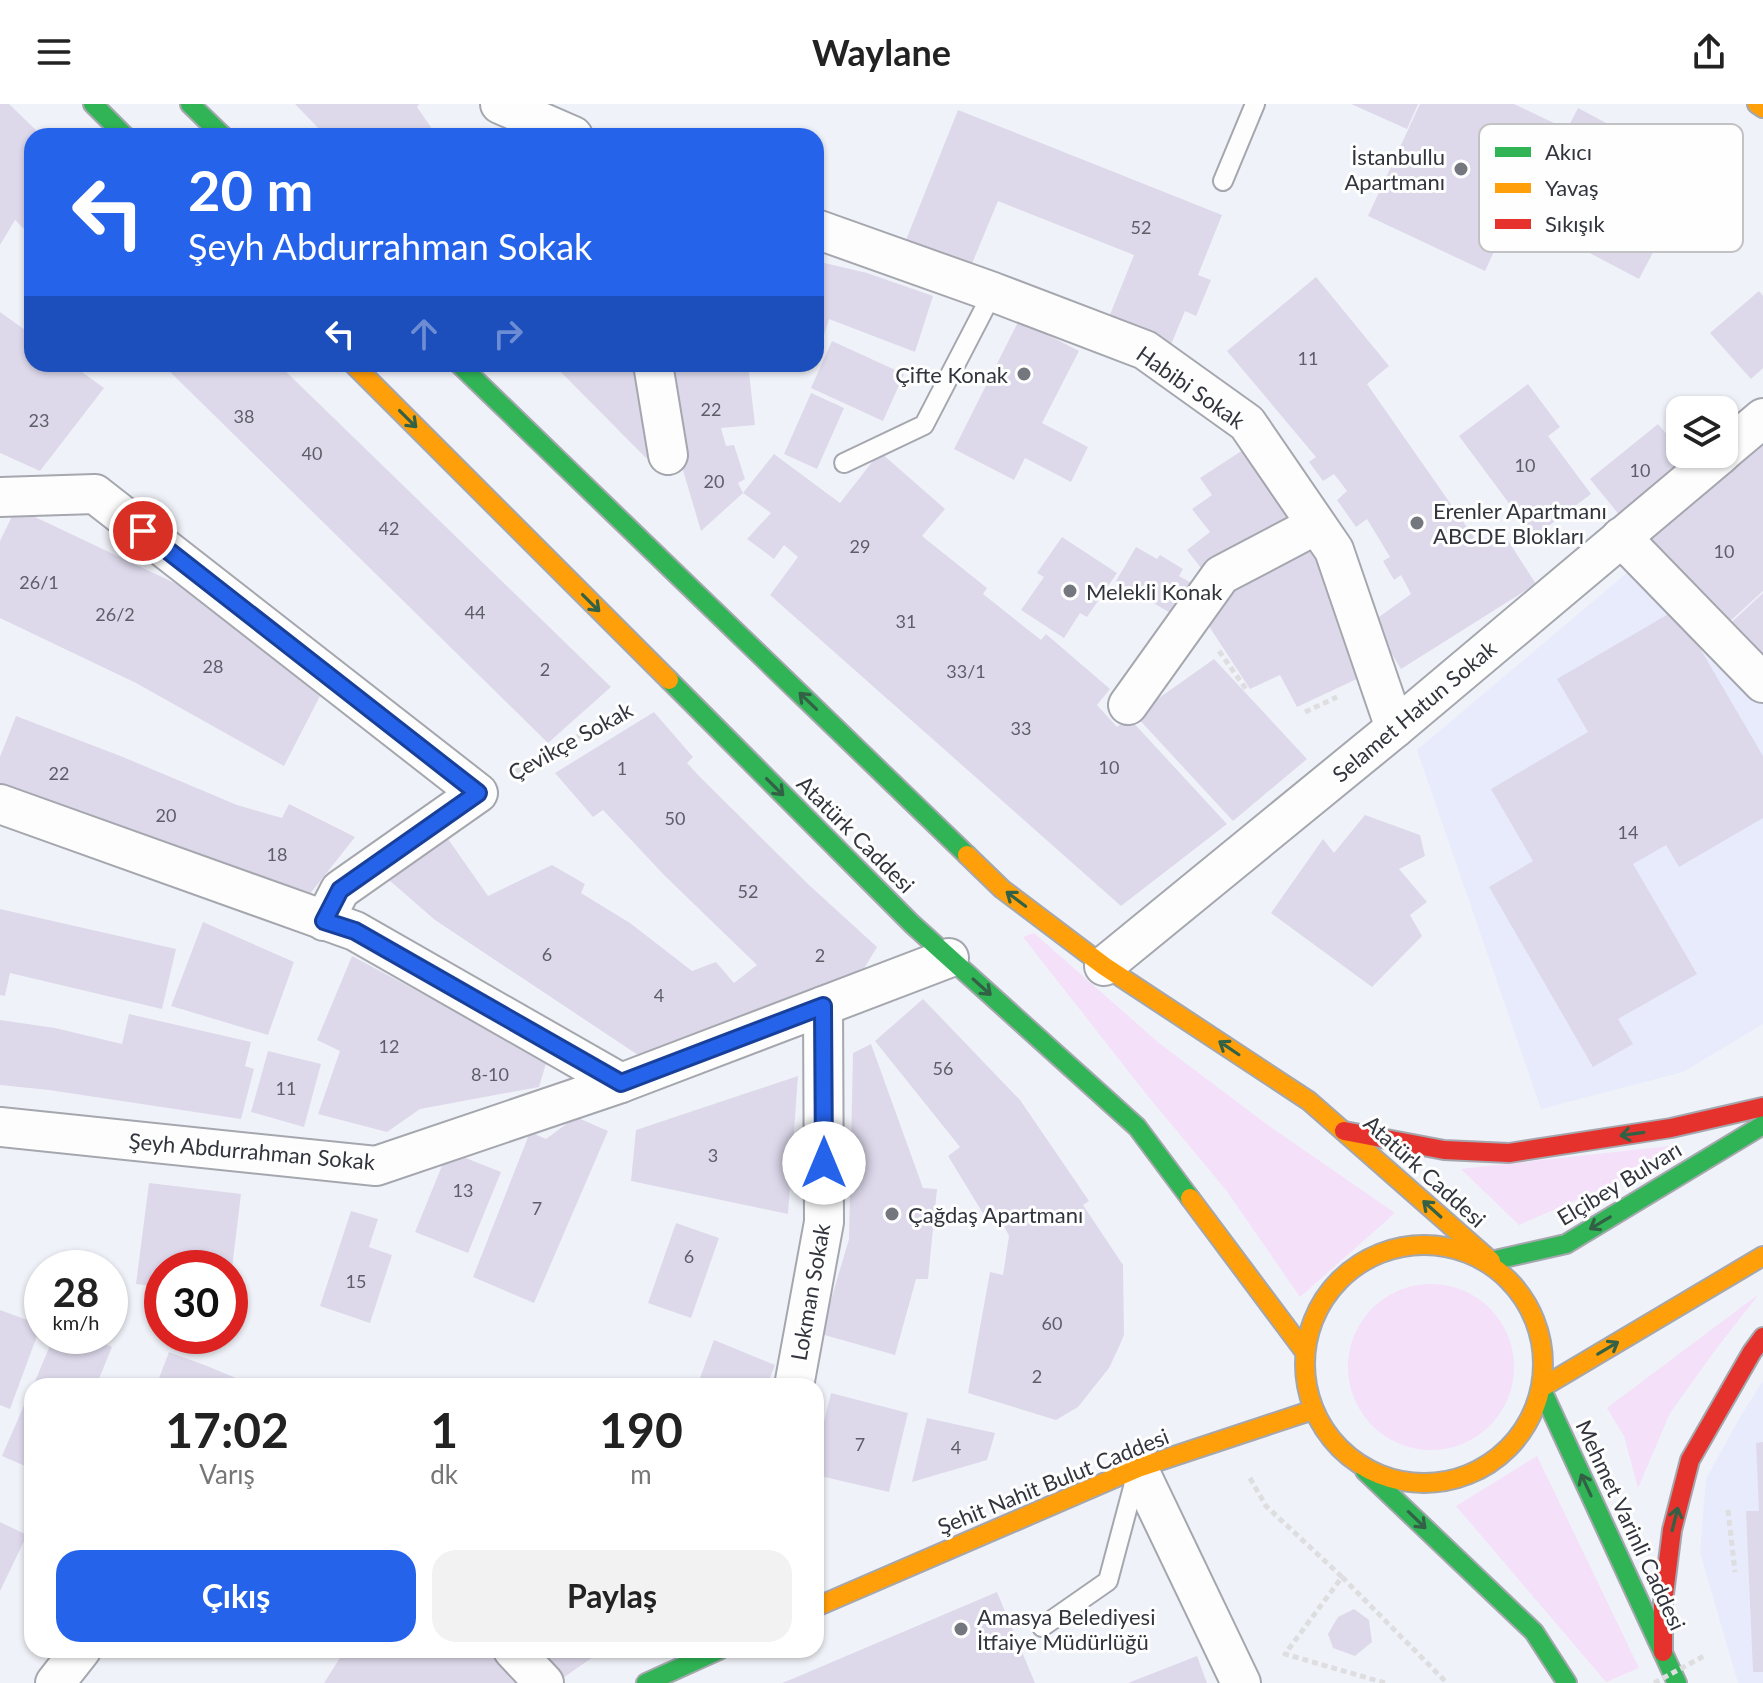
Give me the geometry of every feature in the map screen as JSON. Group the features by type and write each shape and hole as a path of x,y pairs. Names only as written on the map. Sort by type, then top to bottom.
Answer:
{"main road":[{"path":"93,104 117,128"},
{"path":"190,104 215,128"},
{"path":"1757,104 1763,108"},
{"name":"Atatürk Caddesi","path":"361,372 912,924 1137,1127 1305,1352"},
{"name":"Atatürk Caddesi","path":"467,372 1002,889 1104,966 1309,1101 1491,1261"},
{"path":"1344,1131 1444,1150 1509,1153 1671,1128 1763,1107"},
{"name":"Elçibey Bulvarı","path":"1491,1261 1566,1244 1763,1125"},
{"path":"1360,1466 1396,1482 1434,1484 1471,1475 1503,1454 1528,1424 1541,1388 1542,1350 1533,1314 1517,1286 1491,1261 1444,1247 1406,1246 1368,1258 1337,1282 1315,1314 1305,1352 1305,1382 1313,1410 1332,1442 1534,1632 1567,1683"},
{"path":"1541,1388 1763,1256"},
{"path":"1663,1652 1663,1602 1672,1530 1690,1460 1763,1337"},
{"name":"Mehmet Varinli Caddesi","path":"1541,1388 1677,1683"},
{"name":"Şehit Nahit Bulut Caddesi","path":"824,1604 1138,1468 1313,1410"},
{"path":"646,1683 701,1658"}],"street":[{"path":"500,104 555,128"},
{"name":"Habibi Sokak","path":"824,232 1145,350 1247,423 1334,550 1395,728"},
{"path":"654,372 668,455"},
{"name":"Selamet Hatun Sokak","path":"1738,439 1763,418"},
{"name":"Selamet Hatun Sokak","path":"1104,966 1395,728 1703,468"},
{"path":"0,497 95,494 478,793 340,890 324,921"},
{"path":"1128,705 1221,575 1316,525"},
{"path":"1621,537 1763,683"},
{"path":"0,804 355,931 621,1083"},
{"name":"Şeyh Abdurrahman Sokak","path":"0,1127 376,1166 621,1083 949,958"},
{"name":"Lokman Sokak","path":"795,1378 824,1222 823,1006"},
{"path":"1138,1468 1241,1683"},
{"path":"55,1683 75,1658"},
{"path":"521,1658 544,1683"}],"lane":[{"path":"1223,181 1255,104"},
{"path":"844,463 924,425 993,292"},
{"path":"1042,1627 1108,1581 1138,1468"}],"path":[{"name":"Çevikçe Sokak","path":"478,793 672,684"},
{"path":"1227,1439 1266,1506 1447,1683"},
{"path":"1342,1577 1285,1654 1385,1683"},
{"path":"1654,1683 1704,1656"}],"shaded area":[{"path":"1642,560 1763,694 1763,1024 1683,1072 1541,1109 1417,750"},
{"path":"1034,933 1159,1043 1265,1123 1395,1213 1300,1297 1226,1190 1023,937"},
{"path":"1669,1146 1675,1157 1519,1225 1461,1169"},
{"path":"1431,1284 1463,1291 1490,1308 1507,1335 1514,1367 1507,1399 1490,1426 1463,1443 1431,1450 1399,1443 1372,1426 1355,1399 1348,1367 1355,1335 1372,1308 1399,1291"},
{"path":"1759,1294 1670,1413 1638,1488 1624,1436 1607,1408"},
{"path":"1763,1381 1763,1683 1738,1683 1700,1552 1706,1479"},
{"path":"1537,1456 1639,1668 1606,1682 1456,1506"}],"building":[{"path":"0,104 9,104 34,128 24,128 24,229 15,220 0,245"},
{"path":"295,104 419,104 417,107 431,128 318,128"},
{"path":"1351,104 1418,104 1407,129"},
{"name":"İstanbullu Apartmanı","path":"1420,104 1514,104 1554,123 1479,124 1479,252 1494,252 1485,271 1368,216"},
{"path":"1578,108 1608,124 1570,124"},
{"path":"958,110 1222,215 1198,275 1211,280 1196,316 1185,311 1170,347 1107,322 1134,255 998,201 971,266 906,240"},
{"path":"1588,252 1653,252 1639,279"},
{"path":"824,263 867,273 933,296 915,352 829,319 824,335"},
{"name":"Erenler Apartmanı ABCDE Blokları","path":"1316,277 1389,366 1367,384 1478,543 1500,528 1536,584 1401,669 1372,622 1411,594 1401,575 1394,580 1383,561 1390,557 1367,519 1356,527 1337,500 1347,491 1334,474 1323,481 1309,462 1316,457 1227,351"},
{"path":"1759,291 1763,296 1763,368 1751,379 1710,333"},
{"path":"0,312 24,329 24,372 82,372 104,388 40,471 0,453"},
{"path":"1019,320 1079,351 1042,423 1088,447 1071,482 1025,458 1014,480 954,449"},
{"path":"832,341 904,374 883,421 811,388 818,372 824,372 824,359"},
{"path":"170,372 286,372 611,687 548,743"},
{"path":"561,372 633,372 653,455 646,458"},
{"path":"666,372 749,372 755,425 721,428 726,446 734,445 745,479 738,483 743,493 701,531 672,433"},
{"path":"1528,384 1560,427 1548,436 1591,494 1534,537 1459,436"},
{"path":"811,393 844,408 817,469 784,454"},
{"path":"1658,424 1666,433 1666,468 1680,468 1621,517 1590,479"},
{"path":"1763,441 1763,591 1728,623 1651,540 1732,468 1738,468 1738,463"},
{"path":"1249,446 1297,519 1208,577 1187,550 1210,532 1192,509 1212,495 1200,478"},
{"path":"880,452 945,509 922,536 987,588 983,594 1041,640 1046,634 1110,689 1097,705 1117,727 1129,718 1227,824 1121,906 770,595 798,557 784,545 774,559 747,539 771,513 743,493 774,454 840,503"},
{"path":"16,508 181,586 320,696 284,766 136,683 0,618 0,541"},
{"name":"Melekli Konak","path":"1062,537 1117,573 1087,617 1080,613 1064,638 1021,610 1044,577 1037,573"},
{"path":"1314,540 1361,677 1297,707 1280,675 1250,689 1199,611"},
{"path":"1136,547 1157,559 1160,555 1183,569 1179,576 1202,589 1184,621 1116,581"},
{"path":"1763,593 1763,666 1723,630"},
{"path":"1677,609 1763,756 1763,818 1679,867 1666,845 1633,864 1697,974 1618,1019 1633,1044 1593,1067 1489,887 1533,861 1491,789 1588,732 1557,679"},
{"path":"1214,659 1307,759 1233,821 1135,715"},
{"path":"654,712 693,757 687,763 700,777 877,947 859,977 763,1018 638,1055 435,920 389,880 448,839 488,896 552,865 585,884 581,893 630,923 692,971 716,962 734,983 757,965 665,876 603,810 593,817 555,773"},
{"path":"16,716 237,805 282,818 289,804 355,837 302,904 0,788 0,757"},
{"path":"1365,815 1420,835 1425,856 1399,869 1427,902 1410,915 1422,936 1372,987 1271,913 1323,839 1334,853"},
{"path":"0,909 176,949 162,1009 10,973 5,996 0,995"},
{"path":"203,922 294,962 268,1035 171,1006"},
{"path":"352,956 547,1060 539,1087 420,1109 387,1132 318,1114 340,1051 317,1040"},
{"path":"923,999 1020,1100 1089,1201 1083,1205 1123,1265 1124,1335 1118,1349 1109,1368 1078,1407 1056,1420 968,1393 990,1272 1003,1275 1009,1236 1000,1217 987,1220 948,1156 960,1147 875,1041"},
{"path":"129,1014 251,1042 245,1066 254,1069 241,1119 0,1085 0,1020 55,1028 122,1044"},
{"name":"Çağdaş Apartmanı","path":"871,1044 923,1188 937,1189 928,1279 916,1279 895,1355 821,1334 849,1239 853,1053"},
{"path":"268,1051 321,1064 304,1127 251,1112"},
{"path":"798,1076 788,1214 631,1181 636,1130"},
{"path":"576,1117 608,1131 534,1303 473,1277 530,1132 546,1139"},
{"path":"448,1151 501,1172 468,1253 415,1232"},
{"path":"149,1183 241,1194 234,1250 144,1250 144,1285 136,1284"},
{"path":"351,1211 378,1219 369,1247 392,1255 370,1323 320,1306"},
{"path":"676,1223 719,1238 691,1318 648,1303"},
{"path":"0,1310 24,1319 24,1354 30,1354 10,1409 0,1405"},
{"path":"714,1340 775,1365 770,1378 700,1378"},
{"path":"46,1354 109,1354 99,1378 36,1378"},
{"path":"168,1354 174,1354 236,1378 159,1378"},
{"path":"831,1393 908,1413 889,1492 824,1477 824,1421"},
{"path":"24,1405 24,1466 2,1456"},
{"path":"927,1418 995,1433 987,1460 912,1482"},
{"path":"1763,1442 1763,1672 1753,1672 1746,1511 1759,1511 1756,1443"},
{"path":"0,1522 24,1534 24,1541 0,1591"},
{"name":"Amasya Belediyesi İtfaiye Müdürlüğü","path":"997,1592 1035,1683 782,1683 792,1679"},
{"path":"1354,1609 1369,1620 1372,1642 1355,1656 1333,1648 1328,1634 1338,1617"},
{"path":"1197,1656 1207,1683 1128,1683"},
{"path":"340,1658 509,1658 533,1683 324,1683"},
{"path":"540,1658 592,1658 560,1680"}],"traffic: fast":[{"path":"93,104 117,128"},
{"path":"190,104 215,128"},
{"path":"467,372 967,855"},
{"path":"669,680 912,924 1137,1127 1190,1198"},
{"path":"1491,1261 1566,1244 1763,1125"},
{"path":"1541,1388 1677,1683"},
{"path":"1365,1471 1534,1632 1567,1683"},
{"path":"646,1683 701,1658"}],"traffic: slow":[{"path":"1757,104 1763,108"},
{"path":"361,372 669,680"},
{"path":"967,855 1002,889 1104,966 1309,1101 1491,1261"},
{"path":"1190,1198 1305,1352"},
{"path":"1424,1245 1447,1247 1470,1254 1508,1280 1534,1318 1541,1341 1543,1364 1541,1387 1534,1410 1508,1448 1470,1474 1447,1481 1424,1483 1401,1481 1378,1474 1340,1448 1314,1410 1307,1387 1305,1364 1307,1341 1314,1318 1340,1280 1378,1254 1401,1247 1424,1245"},
{"path":"1541,1388 1763,1256"},
{"path":"824,1604 1138,1468 1313,1410"}],"traffic: jam":[{"path":"1344,1131 1444,1150 1509,1153 1671,1128 1763,1107"},
{"path":"1663,1652 1663,1602 1672,1530 1690,1460 1763,1337"}],"place":[{"name":"İstanbullu Apartmanı","path":"1461,169"},
{"name":"Çifte Konak","path":"1024,374"},
{"name":"Erenler Apartmanı ABCDE Blokları","path":"1417,523"},
{"name":"Melekli Konak","path":"1070,591"},
{"name":"Çağdaş Apartmanı","path":"892,1214"},
{"name":"Amasya Belediyesi İtfaiye Müdürlüğü","path":"961,1629"}],"route":[{"path":"143,531 478,793 340,890 324,921 355,931 621,1083 823,1006 824,1163"}]}
